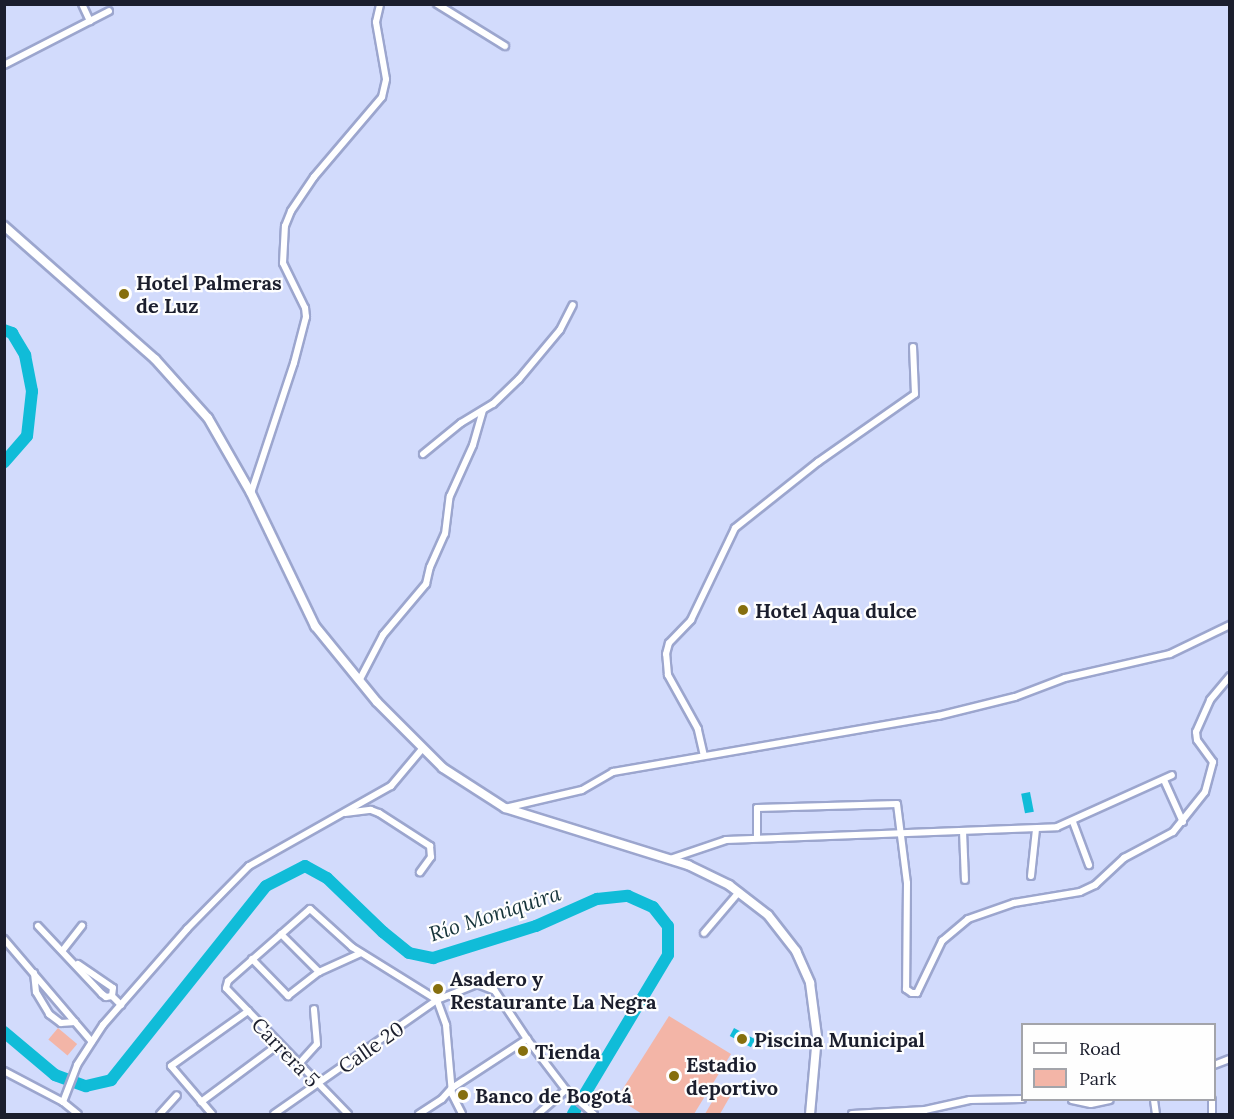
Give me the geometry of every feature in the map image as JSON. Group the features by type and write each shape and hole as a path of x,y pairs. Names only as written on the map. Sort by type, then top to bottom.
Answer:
{"main road":[{"path":"4,226 107,315 175,380 208,418 251,493 315,626 359,681 422,749 459,781 505,808 708,874 739,892 768,915 805,966 816,1026 810,1114"}],"street":[{"path":"82,4 90,21"},
{"path":"251,493 305,324 305,308 283,263 285,226 291,211 314,177 382,97 386,79 376,22 380,4"},
{"path":"437,4 505,46"},
{"path":"4,65 109,11"},
{"path":"423,454 461,423 483,410 530,368 560,330 573,305"},
{"path":"704,756 698,729 668,675 666,654 669,643 691,620 735,528 824,457 915,394 913,347"},
{"path":"359,681 383,635 426,584 430,567 446,534 450,496 473,445 483,410"},
{"path":"505,808 582,790 613,772 949,714 1038,690 1065,678 1170,654 1230,625"},
{"path":"758,838 757,808 897,804 907,883 906,989 915,993 920,990 942,941 968,918 1014,903 1080,892 1095,885 1131,854 1163,839 1183,822 1205,792 1213,769 1211,758 1197,740 1198,728 1210,700 1230,675"},
{"path":"63,1102 77,1065 121,1005 187,928 249,866 391,786 422,749"},
{"path":"670,860 726,840 1057,828 1172,775"},
{"path":"1164,780 1183,822"},
{"path":"340,814 370,810 379,813 430,846 431,857 420,872"},
{"path":"1073,822 1089,864"},
{"path":"1031,876 1036,829"},
{"path":"963,831 965,880"},
{"path":"704,933 739,892"},
{"path":"361,953 319,972 288,996 252,959 310,909 361,953 437,1000 446,1025 454,1100 462,1114"},
{"path":"38,926 102,994 106,997 112,996 121,1005"},
{"path":"63,950 82,926"},
{"path":"281,934 319,972"},
{"path":"4,939 92,1042"},
{"name":"Carrera 5","path":"252,959 228,981 226,988 317,1085 348,1114"},
{"path":"34,973 36,992 49,1014 61,1023 75,1022"},
{"name":"Calle 20","path":"274,1114 437,1000 471,984 483,985 495,991 527,1039"},
{"path":"298,1065 317,1044 314,1009"},
{"path":"212,1114 171,1066 248,1011"},
{"path":"419,1114 442,1099 452,1088 527,1039 566,1090 594,1114"},
{"path":"201,1102 279,1044"},
{"path":"1216,1065 1230,1059"},
{"path":"4,1071 63,1102 78,1114"},
{"path":"538,1114 566,1090"},
{"path":"160,1114 177,1095"},
{"path":"852,1114 925,1110 970,1100 1021,1099"},
{"path":"1077,1101 1091,1104 1105,1101"}],"green space":[{"name":"Estadio deportivo","path":"669,1016 731,1054 694,1114 642,1114 617,1098"},
{"path":"58,1028 77,1044 68,1056 48,1039"},
{"path":"720,1088 732,1093 720,1114 705,1114"}],"water":[{"path":"1030,792 1034,812 1025,813 1021,794"},
{"path":"734,1028 755,1039 751,1047 730,1036"}],"waterway":[{"name":"Río Moniquira","path":"4,330 12,333 25,355 32,391 27,436 4,462"},
{"name":"Río Moniquira","path":"4,1032 55,1075 86,1086 111,1080 266,886 305,866 327,878 383,932 409,953 433,958 536,926 597,899 628,896 653,907 668,926 668,955 573,1114"}],"place":[{"name":"Hotel Palmeras de Luz","path":"124,294"},
{"name":"Hotel Aqua dulce","path":"743,610"},
{"name":"Asadero y Restaurante La Negra","path":"438,989"},
{"name":"Piscina Municipal","path":"742,1039"},
{"name":"Tienda","path":"523,1051"},
{"name":"Estadio deportivo","path":"674,1076"},
{"name":"Banco de Bogotá","path":"463,1095"}]}
